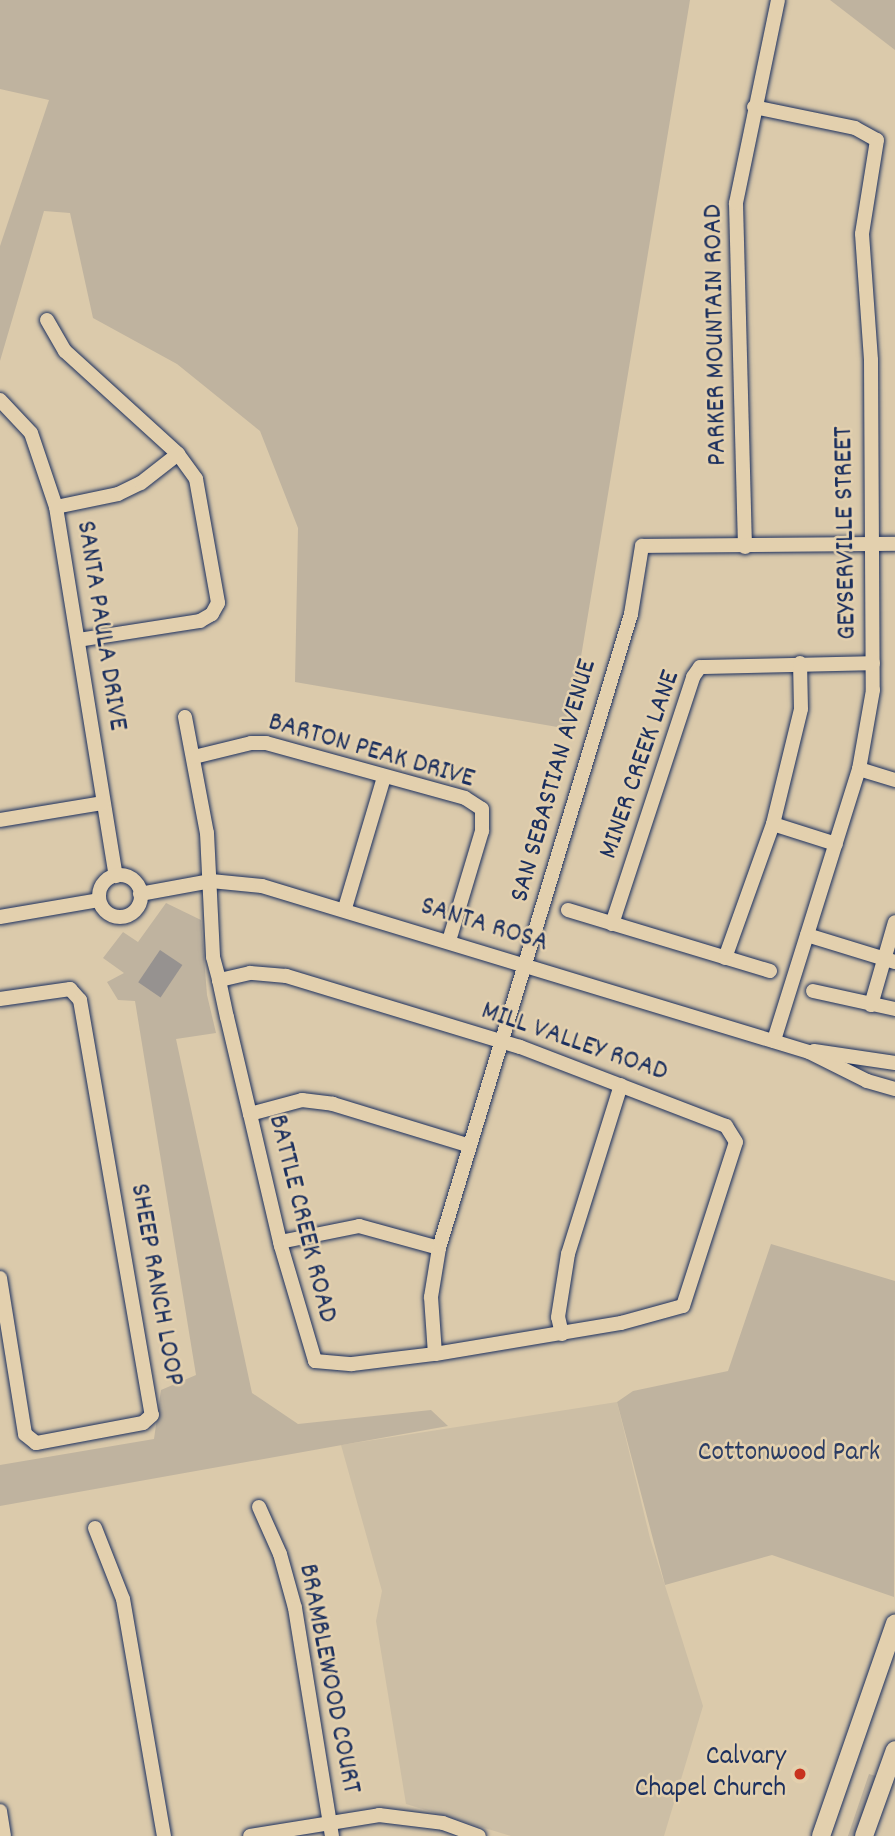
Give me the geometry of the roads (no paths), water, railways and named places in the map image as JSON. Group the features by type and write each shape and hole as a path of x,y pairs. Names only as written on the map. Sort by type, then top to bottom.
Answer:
{"main road":[{"path":"821,1836 895,1624"},
{"path":"864,1836 895,1750"}],"street":[{"name":"PARKER MOUNTAIN ROAD","path":"745,547 736,203 778,0"},
{"name":"GEYSERVILLE STREET","path":"754,107 855,128 877,140 862,234 870,360 873,663 859,769 774,1041"},
{"path":"47,320 65,351 178,454 196,479 203,503 218,603 212,614 200,621 79,640"},
{"name":"SANTA PAULA DRIVE","path":"0,400 31,433 56,507 116,876"},
{"path":"56,507 118,494 141,483 178,454"},
{"path":"745,547 895,544"},
{"name":"SAN SEBASTIAN AVENUE","path":"435,1354 431,1297 439,1248 633,606 642,546 745,547"},
{"name":"MINER CREEK LANE","path":"612,924 693,677 700,667 713,663 873,663"},
{"path":"725,958 774,824 801,709 800,663"},
{"name":"BATTLE CREEK ROAD","path":"185,718 194,757 211,881 211,931 219,980 280,1242 315,1361 352,1364 435,1354 664,1315 683,1306"},
{"name":"BARTON PEAK DRIVE","path":"194,757 266,743 465,798 482,809 482,831 449,941"},
{"path":"859,769 895,780"},
{"path":"345,908 384,777"},
{"path":"0,820 103,803"},
{"path":"774,824 836,844"},
{"path":"116,876 130,878 140,894 138,906 123,917 110,915 99,900 105,882 116,876"},
{"name":"SANTA ROSA","path":"140,894 211,881 262,886 345,908 809,1052 867,1081 895,1089"},
{"path":"0,917 99,900"},
{"path":"568,910 770,971"},
{"path":"871,1005 889,961 895,922"},
{"path":"807,935 889,961"},
{"name":"MILL VALLEY ROAD","path":"219,980 250,973 286,976 501,1041 726,1126 736,1142 683,1306"},
{"name":"SHEEP RANCH LOOP","path":"0,999 70,989 80,1000 152,1415 142,1423 36,1443 25,1434 0,1278"},
{"path":"813,991 895,1009"},
{"name":"SANTA ROSA","path":"809,1052 840,1052 895,1063"},
{"path":"562,1334 558,1317 568,1254 621,1085"},
{"path":"250,1114 302,1100 333,1104 470,1146"},
{"path":"280,1242 359,1226 439,1248"},
{"name":"BRAMBLEWOOD COURT","path":"259,1507 280,1554 295,1608 331,1829"},
{"path":"95,1528 123,1599 164,1836"},
{"path":"0,1811 4,1836"},
{"path":"250,1836 331,1829 405,1816 479,1836"}],"place":[{"name":"Calvary Chapel Church","path":"800,1774"}],"park label":[{"name":"Cottonwood Park","path":"789,1454"}]}
